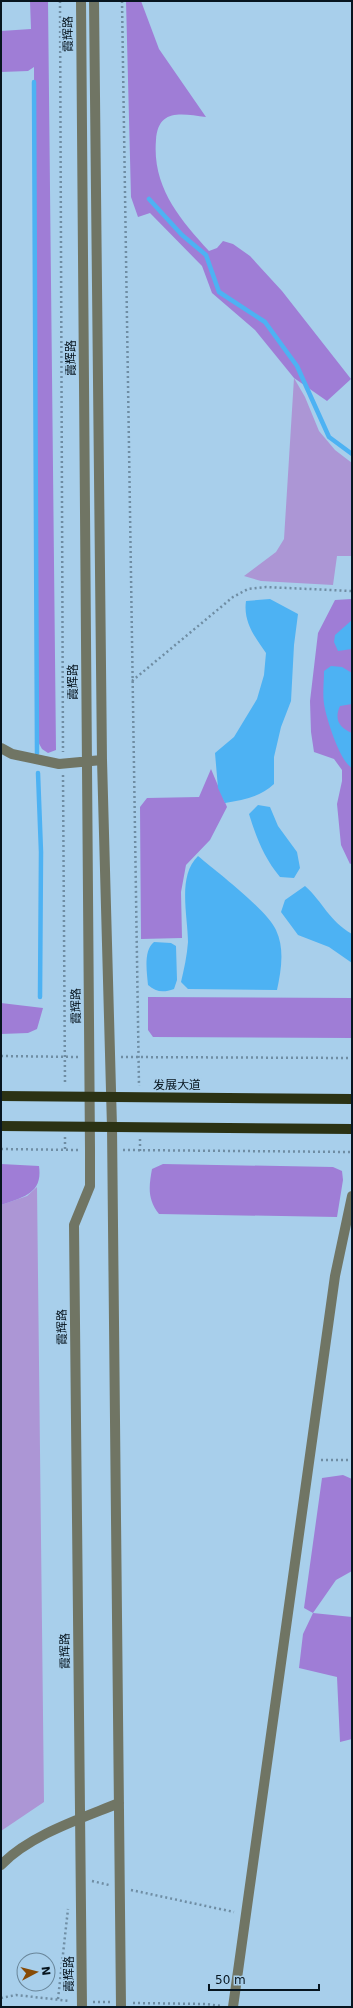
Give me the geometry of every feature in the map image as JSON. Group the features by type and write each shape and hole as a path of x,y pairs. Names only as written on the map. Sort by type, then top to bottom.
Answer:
{"main road":[{"name":"发展大道","path":"1,1096 352,1099"},
{"path":"1,1126 352,1129"}],"street":[{"name":"霞辉路","path":"81,1 90,1057 90,1186 74,1225 82,2007"},
{"path":"94,1 102,760 112,1127 121,2007"},
{"path":"1,748 12,754 63,764 102,760"},
{"path":"233,2007 311,1460 335,1276 352,1196"},
{"path":"1,1865 9,1856 28,1844 80,1819 119,1803"}],"path":[{"path":"60,1 65,1096"},
{"path":"122,1 139,1098"},
{"path":"132,681 233,597 248,589 266,587 352,591"},
{"path":"1,1056 90,1057"},
{"path":"110,1057 352,1058"},
{"path":"65,1127 65,1150"},
{"path":"139,1128 140,1151"},
{"path":"1,1149 90,1150"},
{"path":"112,1150 352,1152"},
{"path":"311,1460 352,1460"}],"shaded area":[{"path":"30,1 48,1 56,750 48,753 42,749 36,738 34,67 28,71 1,72 1,31 31,29"},
{"path":"126,1 141,1 159,49 206,117 173,115 161,122 156,140 156,157 163,187 170,201 188,227 209,251 217,248 223,241 233,244 250,256 282,291 351,379 327,401 294,378 255,330 212,293 202,266 150,213 138,217 131,197"},
{"path":"294,378 305,397 319,431 335,450 352,463 352,556 337,556 333,585 261,581 244,576 276,552 284,539"},
{"path":"352,599 352,863 350,864 341,845 337,804 342,781 342,770 334,759 314,752 311,732 310,701 318,633 335,600"},
{"path":"211,769 227,807 210,840 186,865 181,892 182,938 141,939 140,807 147,798 199,797"},
{"path":"148,997 352,998 352,1038 153,1037 148,1030"},
{"path":"1,1003 43,1008 37,1029 28,1033 1,1034"},
{"path":"1,1164 39,1166 38,1183 35,1189 24,1197 1,1205"},
{"path":"163,1164 333,1167 342,1171 343,1180 337,1217 159,1214 152,1203 150,1181 152,1169"},
{"path":"37,1187 44,1802 1,1831 1,1205 27,1196"},
{"path":"343,1475 352,1479 352,1571 336,1580 313,1613 304,1608 322,1478"},
{"path":"313,1613 352,1617 352,1739 340,1742 337,1677 299,1668 303,1634"}],"water":[{"path":"270,599 298,614 294,645 291,701 281,727 274,757 274,784 257,795 225,803 218,788 215,753 234,737 257,699 264,675 266,653 254,635 248,622 246,616 246,601"},
{"path":"352,620 352,649 338,651 334,642 335,635"},
{"path":"331,666 342,667 352,673 352,704 340,706 338,711 338,719 341,726 352,733 352,768 343,758 339,750 325,709 323,695 324,671"},
{"path":"258,805 270,807 278,826 297,852 300,868 294,878 280,877 274,870 261,847 249,814"},
{"path":"198,856 229,881 263,912 276,930 281,945 281,968 277,990 188,989 181,982 188,942 185,897 186,885 192,864"},
{"path":"305,886 337,923 352,934 352,963 329,947 298,935 281,912 285,900"},
{"path":"154,942 171,943 176,946 177,980 174,989 160,991 148,985 147,956 148,951"}],"waterway":[{"path":"34,82 37,753"},
{"path":"149,199 182,235 206,255 219,292 265,322 297,366 329,437 352,454"},
{"path":"38,773 41,852 40,997"}]}
